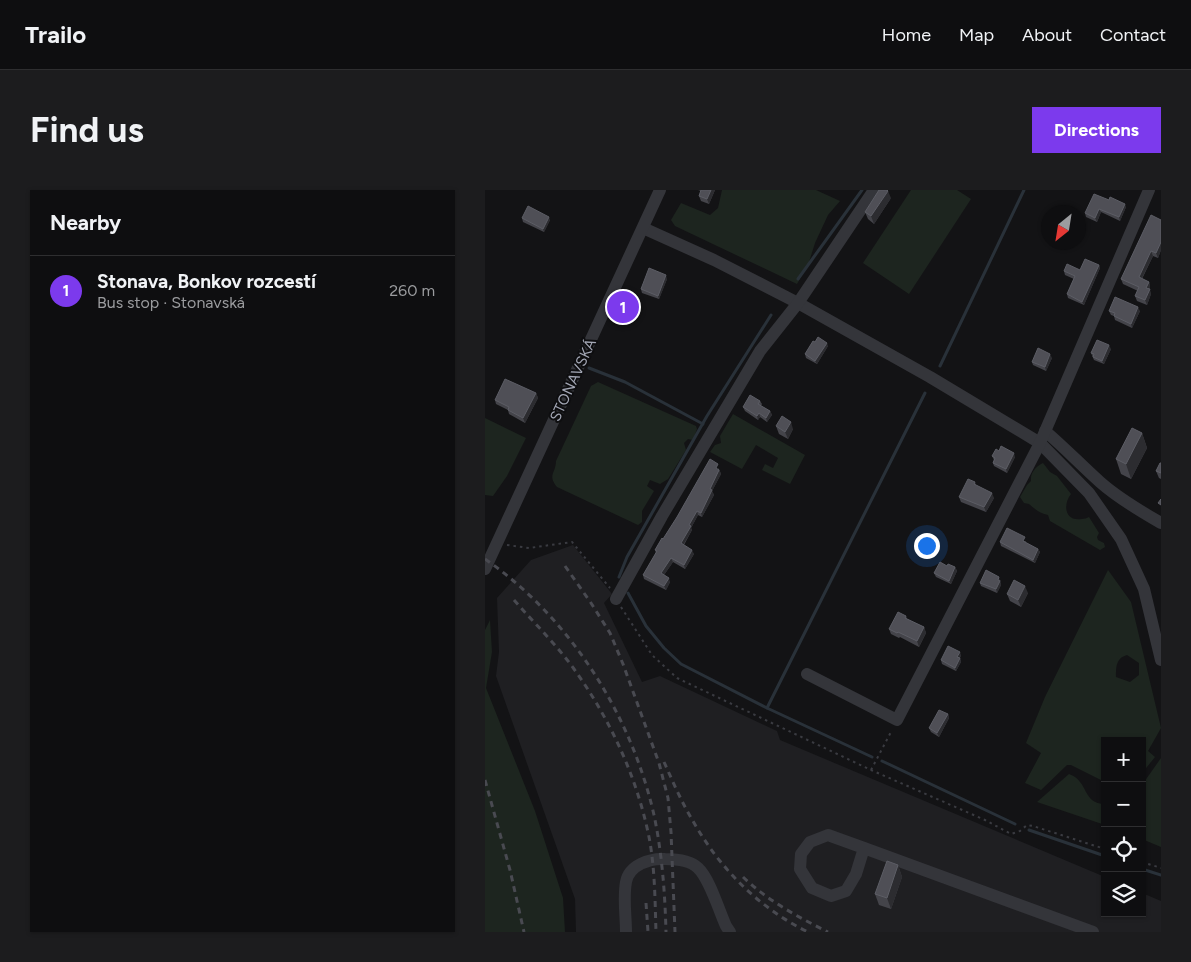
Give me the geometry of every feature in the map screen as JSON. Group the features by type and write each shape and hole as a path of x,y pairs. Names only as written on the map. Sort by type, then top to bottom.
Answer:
{"street":[{"name":"STONAVSKÁ","path":"485,569 660,190"},
{"path":"616,599 662,516 761,351 798,303 874,190"},
{"path":"807,674 897,720 1042,437 1149,190"},
{"path":"643,228 714,260 798,303 930,377 1064,447 1100,482 1161,523"},
{"path":"1042,437 1089,493 1121,539 1144,589 1161,660"},
{"path":"864,848 856,874 846,891 831,896 813,888 800,869 801,854 810,842 829,835 1093,932"},
{"path":"626,932 625,881 640,864 661,859 690,863 698,868 709,887 725,926 730,932"}],"path":[{"path":"497,543 529,548 572,542 604,580 653,656 677,678 871,770 944,801 1011,834 1020,831 1027,825 1101,848"},
{"path":"871,770 897,720"},
{"path":"1146,863 1161,868"}],"shaded area":[{"path":"722,190 816,190 840,201 828,215 815,243 809,262 797,284 675,226 671,220 681,203 710,215 718,208"},
{"path":"911,190 957,190 971,199 909,294 863,263"},
{"path":"598,382 696,426 697,429 693,440 688,439 684,443 686,450 668,479 660,484 650,480 647,486 654,491 642,511 642,522 638,525 557,487 552,477 556,461 591,386"},
{"path":"733,414 805,455 790,484 762,470 765,464 773,468 778,458 756,445 742,469 710,452 715,445 721,443 720,436"},
{"path":"485,418 526,438 507,476 493,496 485,495"},
{"path":"1043,463 1050,472 1057,476 1071,494 1066,507 1069,515 1076,519 1089,517 1099,533 1098,540 1104,543 1105,547 1100,550 1050,521 1048,515 1024,503 1020,497 1031,481 1031,475 1034,470"},
{"path":"573,545 612,594 604,603 642,682 660,676 777,731 780,740 1101,875 1101,917 1146,917 1146,895 1161,901 1161,932 576,932 575,899 496,676 499,652 497,598 531,560"},
{"path":"1108,570 1131,602 1161,728 1148,751 1155,757 1146,768 1146,737 1101,737 1101,780 1071,765 1067,765 1041,790 1025,783 1041,753 1026,743 1045,697","holes":["1127,655 1139,663 1139,675 1130,682 1116,677 1117,663 1123,656"]},
{"path":"490,620 492,652 486,688 535,811 563,898 565,932 485,932 485,630"},
{"path":"1161,758 1161,847 1146,841 1146,779"},
{"path":"1069,774 1080,782 1092,800 1101,803 1101,824 1037,802"}],"building":[{"path":"701,190 711,190 707,199 699,196"},
{"path":"879,190 888,191 871,216 865,212"},
{"path":"1094,194 1109,200 1110,197 1125,204 1119,217 1099,209 1095,218 1086,214"},
{"path":"528,206 549,217 543,229 522,218"},
{"path":"1151,215 1161,220 1161,242 1156,253 1151,251 1139,277 1149,282 1146,288 1150,289 1145,300 1135,296 1139,287 1121,279"},
{"path":"1085,259 1099,265 1082,302 1067,294 1075,276 1064,271 1067,264 1080,270"},
{"path":"649,268 666,275 658,296 641,289"},
{"path":"1115,297 1138,307 1131,324 1114,316 1115,313 1109,311"},
{"path":"818,337 827,343 815,361 805,354 813,341 815,342"},
{"path":"1097,340 1109,345 1102,361 1093,357 1094,354 1091,353"},
{"path":"1038,348 1050,354 1045,367 1032,362"},
{"path":"505,379 536,393 523,418 508,410 509,407 495,400"},
{"path":"750,395 760,401 758,404 770,411 766,418 759,413 757,416 743,407"},
{"path":"782,416 791,422 785,432 776,426"},
{"path":"1132,428 1142,433 1126,464 1116,459"},
{"path":"1001,446 1014,453 1006,469 993,463 995,458 992,456 996,449 999,451"},
{"path":"710,459 718,464 716,468 719,470 701,513 697,511 681,543 692,550 684,565 671,558 661,573 669,578 664,586 643,575 657,551 655,550 677,517"},
{"path":"1161,463 1161,473 1156,471"},
{"path":"968,479 992,493 984,507 959,497"},
{"path":"1007,528 1025,537 1023,541 1038,549 1033,560 1000,542"},
{"path":"940,562 947,566 948,564 955,567 949,581 934,573"},
{"path":"986,570 999,577 998,580 1000,581 996,589 980,583"},
{"path":"1014,580 1025,586 1018,600 1007,594"},
{"path":"898,612 906,616 905,618 924,627 917,641 889,629"},
{"path":"948,646 960,652 957,657 960,658 955,668 941,660"},
{"path":"939,710 948,714 937,733 929,728"},
{"path":"887,861 898,865 887,898 875,894"}],"waterway":[{"path":"798,279 862,190"},
{"path":"940,366 1024,190"},
{"path":"619,577 627,557 707,416 771,315"},
{"path":"589,368 625,382 703,424"},
{"path":"767,708 925,393"},
{"path":"628,593 646,626 664,648 681,664 767,708 872,757"},
{"path":"882,761 1015,824"},
{"path":"1029,830 1101,855"},
{"path":"1146,870 1161,875"}],"railway":[{"path":"485,559 516,583 570,639 593,671 613,705 644,777 654,815 663,873 666,932"},
{"path":"565,566 610,633 659,763 668,798 675,932"},
{"path":"514,600 574,669 599,708 621,749 637,792 649,837 654,873 656,932"},
{"path":"664,762 681,800 693,821 728,871 757,899 808,932"},
{"path":"485,780 510,870 524,932"},
{"path":"743,877 773,901 828,932"},
{"path":"646,903 648,932"}],"place":[{"name":"Stonava, Bonkov rozcestí","path":"623,307"}]}
